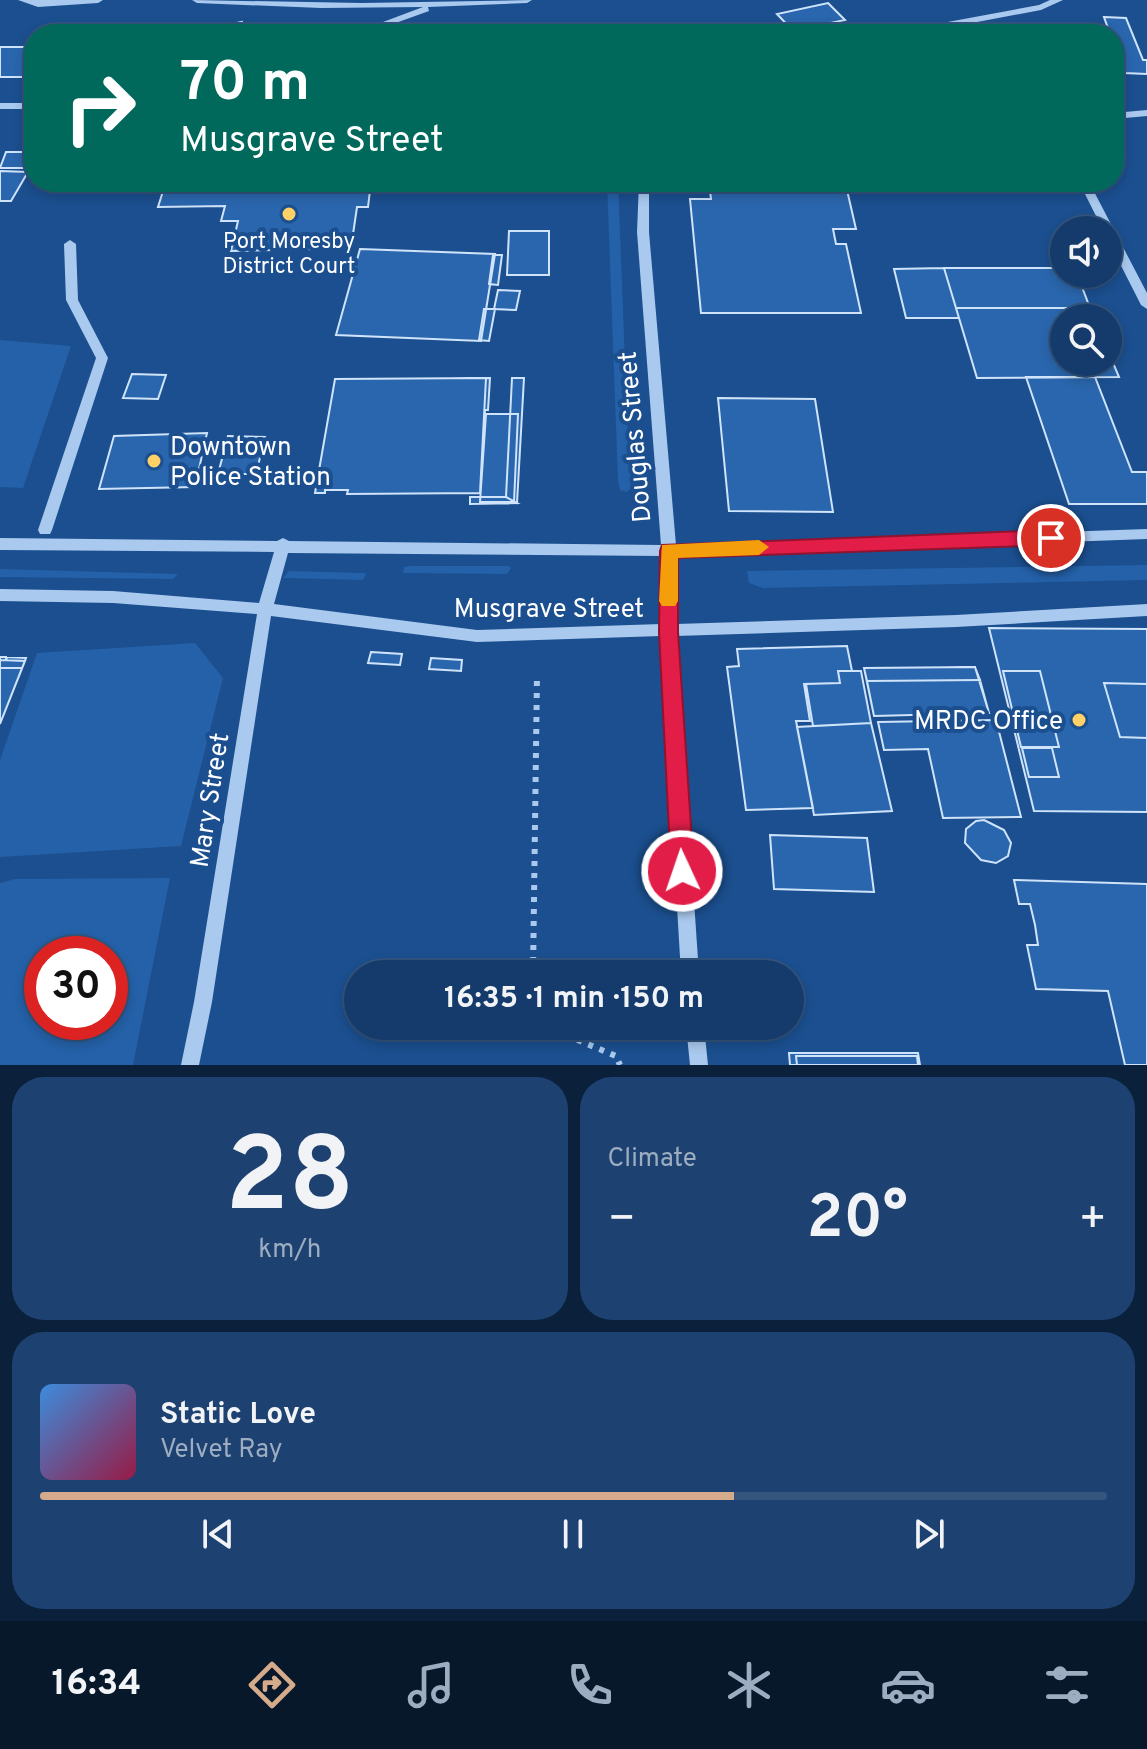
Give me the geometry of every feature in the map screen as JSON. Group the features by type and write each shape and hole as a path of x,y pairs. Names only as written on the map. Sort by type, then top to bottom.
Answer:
{"street":[{"path":"23,0 38,4 98,0"},
{"path":"197,0 272,5 438,5 527,0"},
{"path":"952,24 1041,7 1058,0"},
{"path":"384,24 438,5"},
{"path":"0,106 24,106"},
{"path":"1124,115 1147,113"},
{"name":"Douglas Street","path":"644,192 643,232 669,551 668,632 689,960"},
{"path":"1089,192 1147,305"},
{"path":"45,530 102,358 72,300 70,244"},
{"path":"0,544 283,544 669,551 1147,534"},
{"name":"Mary Street","path":"190,1065 206,986 265,609 283,544"},
{"name":"Musgrave Street","path":"0,595 113,597 265,609 477,636 668,632 1147,610"},
{"path":"696,1040 699,1065"}],"path":[{"path":"533,960 537,675"},
{"path":"578,1040 616,1056 620,1065"}],"shaded area":[{"path":"607,192 618,192 628,438 642,436 640,478 627,492 620,490"},
{"path":"0,340 71,346 23,488 0,487"},
{"path":"1147,565 1147,580 763,588 749,583 747,571"},
{"path":"404,567 511,568 507,574 403,573"},
{"path":"0,569 178,574 173,579 0,577"},
{"path":"289,571 366,574 363,580 283,578"},
{"path":"195,643 223,678 181,846 0,857 0,760 37,653"},
{"path":"170,878 133,1065 0,1065 0,883 15,879"}],"building":[{"path":"828,3 845,20 826,24 786,24 777,14"},
{"path":"1104,17 1126,18 1143,60 1147,60 1147,74 1124,73 1124,24 1106,24"},
{"path":"0,47 24,47 24,77 0,77"},
{"path":"6,152 24,152 24,168 0,168"},
{"path":"0,171 24,172 24,179 11,201 0,201"},
{"name":"Port Moresby District Court","path":"163,192 370,192 368,207 357,207 351,248 231,251 238,221 221,221 225,206 158,207"},
{"path":"710,192 847,192 856,229 833,229 836,244 846,244 861,313 701,313 690,199 711,199"},
{"path":"509,231 549,231 549,275 507,275"},
{"path":"360,249 495,254 481,341 336,335"},
{"path":"493,255 502,255 498,285 489,284"},
{"path":"944,268 959,318 906,318 894,269"},
{"path":"944,268 1050,268 1050,288 1082,288 1088,304 1050,304 1050,308 956,308"},
{"path":"498,290 520,291 516,310 494,309"},
{"path":"956,308 1050,308 1050,376 1119,377 977,378"},
{"path":"484,309 495,309 489,341 479,340"},
{"path":"132,374 166,375 158,399 123,398"},
{"path":"1026,377 1095,377 1132,472 1147,472 1147,504 1069,504"},
{"path":"486,378 480,493 347,494 348,490 325,490 325,493 315,493 335,379"},
{"path":"490,378 480,493 347,494 348,490 325,490 325,493 315,493 335,379"},
{"path":"512,378 524,378 517,503 506,497"},
{"path":"718,398 815,399 833,512 729,511"},
{"path":"486,414 518,414 514,502 480,502"},
{"name":"Downtown Police Station","path":"207,433 195,487 99,489 114,436"},
{"path":"228,436 265,437 256,474 218,474"},
{"path":"470,497 506,497 517,503 470,504"},
{"name":"MRDC Office","path":"989,628 1147,629 1147,812 1034,811"},
{"path":"847,646 852,671 838,671 840,683 804,684 810,721 796,721 813,808 746,810 727,667 739,666 737,649"},
{"path":"371,652 402,654 400,665 368,663"},
{"path":"0,657 6,657 6,661 7,657 26,658 0,724"},
{"path":"431,658 462,660 461,671 429,669"},
{"path":"0,660 25,661 0,724"},
{"path":"0,660 25,661 0,724"},
{"path":"975,667 980,680 867,681 864,668"},
{"path":"975,667 989,713 874,716 864,668"},
{"path":"0,668 22,668 0,724"},
{"path":"838,671 861,671 871,723 813,726 806,684 840,683"},
{"path":"1003,671 1040,671 1059,747 1021,747"},
{"path":"980,680 989,713 874,716 867,681"},
{"path":"1104,683 1147,684 1147,738 1120,737"},
{"path":"996,720 1021,817 943,818 928,749 884,750 878,722"},
{"path":"871,723 892,811 814,815 797,727"},
{"path":"1022,748 1052,748 1059,777 1029,777"},
{"path":"984,820 1004,830 1011,843 1008,856 996,863 981,860 965,843 966,829 976,821"},
{"path":"770,835 867,838 874,892 774,889"},
{"path":"1014,880 1147,884 1147,1065 1125,1065 1108,991 1036,989 1027,945 1038,945 1035,925 1030,904 1019,904"},
{"path":"789,1053 918,1053 920,1065 790,1065"},
{"path":"796,1056 917,1056 918,1065 797,1065"},
{"path":"796,1056 917,1056 918,1065 797,1065"}],"slow traffic":[{"path":"669,601 669,551 759,547"}],"place":[{"name":"Port Moresby District Court","path":"289,214"},
{"name":"Downtown Police Station","path":"154,461"},
{"name":"MRDC Office","path":"1079,720"}],"route":[{"path":"682,871 668,632 669,551 1051,538"}]}
